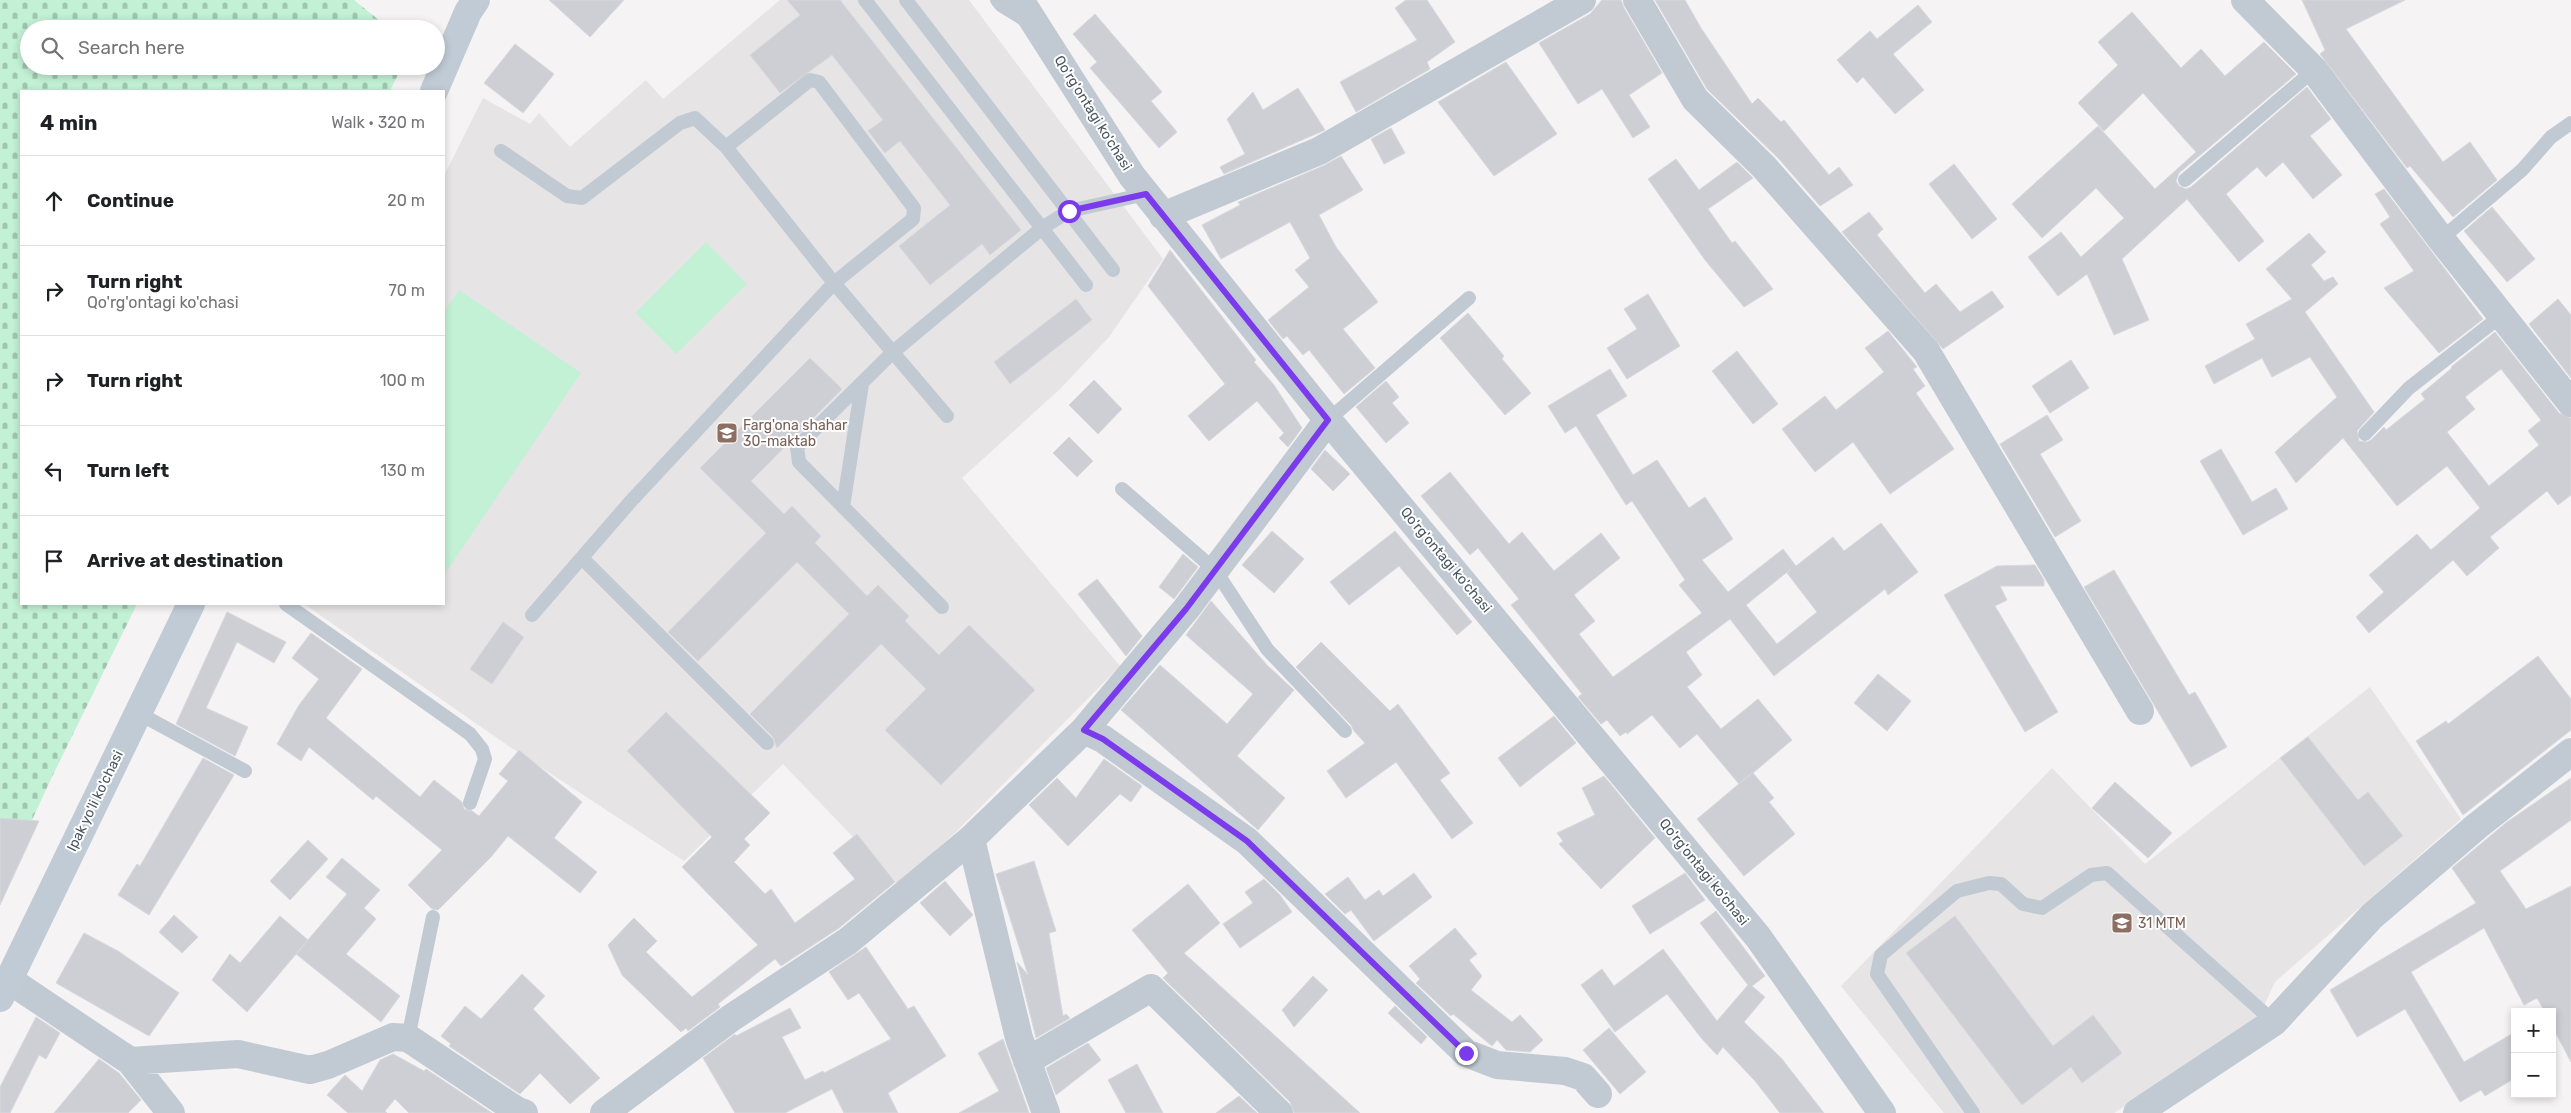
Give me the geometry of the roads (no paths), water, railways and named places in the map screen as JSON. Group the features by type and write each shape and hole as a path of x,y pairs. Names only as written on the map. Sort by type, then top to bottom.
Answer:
{"main road":[{"path":"445,65 468,12 476,0"},
{"path":"434,90 441,75"},
{"name":"Ipak yo'li ko'chasi","path":"4,989 191,605"}],"street":[{"name":"Qo'rg'ontagi ko'chasi","path":"1020,0 1132,176 1291,371 1328,420 1758,938 1882,1113"},
{"path":"1637,0 1695,99 1764,167 1926,351 2140,710"},
{"path":"2245,0 2314,70 2441,239 2571,403"},
{"path":"1163,216 1319,152 1568,3"},
{"path":"619,1108 731,1018 848,941 971,839 1084,730 1186,609 1328,420"},
{"path":"1084,730 1103,739 1247,841 1466,1053 1497,1065 1565,1072 1583,1077 1598,1094"},
{"path":"2137,1113 2274,1022 2372,916 2477,826 2571,752"},
{"path":"971,839 1019,1038 1046,1113"},
{"path":"1027,1061 1151,988 1279,1113"},
{"path":"4,989 130,1061 170,1113"},
{"path":"130,1061 238,1054 310,1070 328,1065 393,1037 408,1038 524,1113"}],"lane":[{"path":"865,0 1086,286"},
{"path":"906,0 1113,270"},
{"path":"997,0 1001,6 1038,26"},
{"path":"2186,180 2314,70"},
{"path":"532,615 631,501 834,283 912,219 914,208 819,82 810,80 726,147"},
{"path":"501,151 567,196 582,198 680,122 696,118 726,147 834,283 947,416"},
{"path":"2441,239 2522,170 2551,137 2571,123"},
{"path":"942,607 799,462 797,446 893,352 1042,228 1069,211 1146,194"},
{"path":"1328,420 1469,298"},
{"path":"2365,434 2409,388 2501,316"},
{"path":"843,507 862,384"},
{"path":"1122,489 1215,570 1267,649 1345,731"},
{"path":"582,558 767,743"},
{"path":"287,605 470,734 482,749 485,760 470,803"},
{"path":"138,713 244,771"},
{"path":"1973,1113 1876,974 1881,955 1957,891 1989,883 2002,884 2023,904 2042,908 2091,875 2107,874 2274,1022"},
{"path":"408,1038 433,916"}],"place":[{"name":"Farg'ona shahar 30-maktab","path":"727,433"},
{"name":"31 MTM","path":"2122,923"}]}
